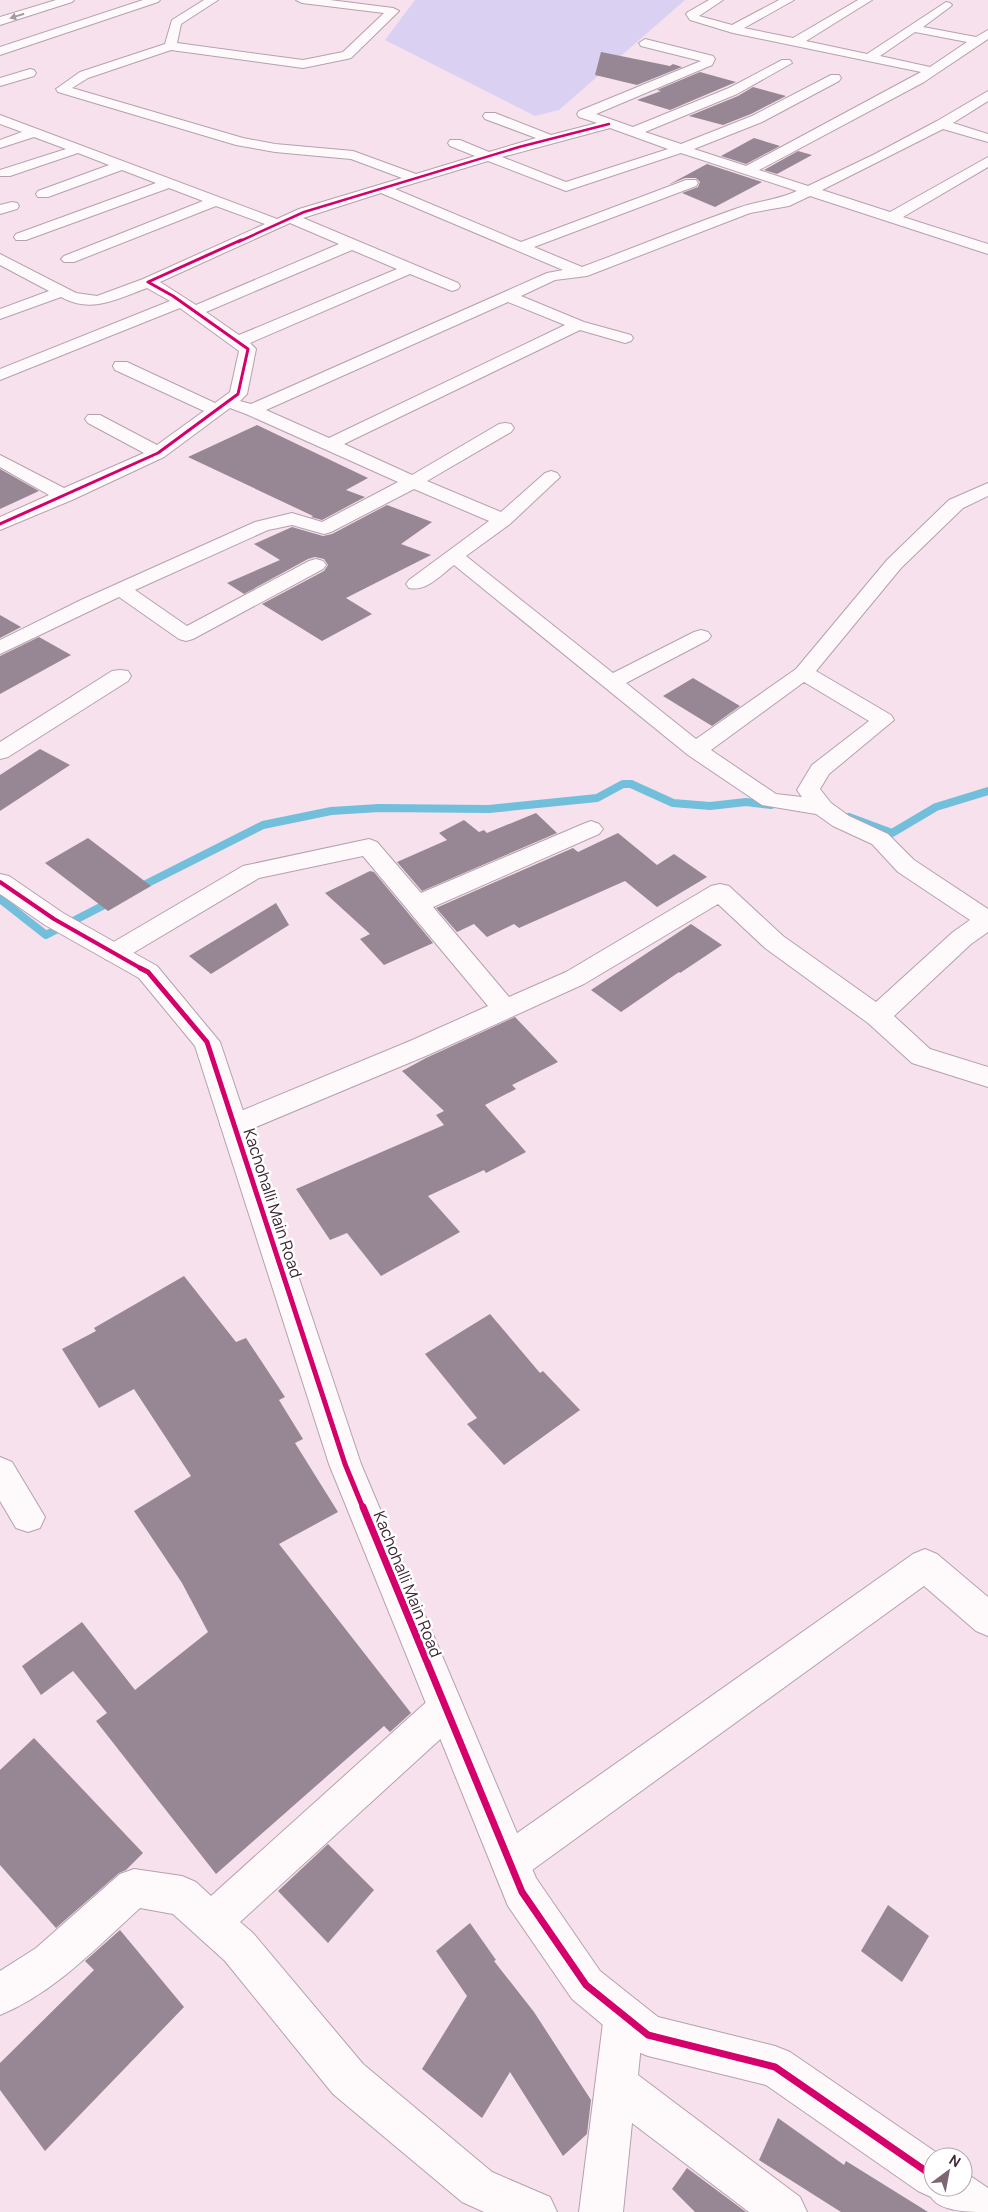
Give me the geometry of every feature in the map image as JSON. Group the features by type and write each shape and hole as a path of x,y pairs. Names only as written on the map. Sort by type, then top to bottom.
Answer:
{"main road":[{"path":"0,21 68,0"},
{"path":"0,51 154,0"},
{"path":"170,46 176,22 212,0"},
{"path":"302,0 393,11 347,55 303,64 170,46 84,75 62,89 240,142 275,148 352,155 414,178"},
{"path":"717,0 692,14 694,18 733,29 932,71"},
{"path":"733,29 788,0"},
{"path":"795,42 866,0"},
{"path":"869,58 946,6"},
{"path":"912,28 982,42"},
{"path":"748,170 982,42"},
{"path":"645,43 709,59 708,62 584,114 681,149 988,249"},
{"path":"633,132 733,91 786,63"},
{"path":"0,82 30,73"},
{"path":"455,143 566,187 681,149 757,119 836,78"},
{"path":"252,410 552,276 582,273 745,210 768,204 784,203 942,124 988,95"},
{"path":"490,116 550,139"},
{"path":"0,119 275,223"},
{"path":"1,261 72,297 98,301 148,282 275,223 304,212 488,156 609,124"},
{"path":"942,124 988,138"},
{"path":"0,144 35,132"},
{"path":"5,173 78,149"},
{"path":"892,217 988,161"},
{"path":"43,194 122,166"},
{"path":"21,237 168,183"},
{"path":"520,247 691,183"},
{"path":"381,188 582,273"},
{"path":"69,258 215,201"},
{"path":"290,218 452,286"},
{"path":"965,241 980,232"},
{"path":"0,375 188,307 353,244"},
{"path":"238,342 410,269"},
{"path":"2,521 65,496 158,453 238,394 248,349 148,282"},
{"path":"0,314 62,292"},
{"path":"508,296 578,325 625,338"},
{"path":"328,445 578,325"},
{"path":"121,366 222,406 252,410 412,482 503,520"},
{"path":"94,418 158,453"},
{"path":"0,648 88,604 262,526 292,519 324,528 412,482 505,428"},
{"path":"0,460 65,496"},
{"path":"416,584 503,520 551,477"},
{"path":"696,750 803,674 894,564 956,504 988,489"},
{"path":"454,556 696,750 770,800 823,808"},
{"path":"122,590 186,635 316,565"},
{"path":"611,682 700,636"},
{"path":"803,674 884,720 820,770 808,790 823,808 841,821 880,839 906,866 987,919 962,938 877,1016"},
{"path":"0,752 120,676"},
{"path":"417,904 591,829"},
{"path":"114,953 252,872 369,847 505,1009"},
{"name":"Kachohalli Main Road","path":"0,882 54,919 148,972 207,1042 345,1464 522,1892 586,1985 648,2034 775,2067 923,2169"},
{"path":"234,1125 419,1048 574,978 720,892 774,942 877,1016 921,1056 988,1076"},
{"path":"0,1472 28,1517"},
{"path":"510,1862 925,1564 988,1619"},
{"path":"211,1922 446,1709"},
{"path":"0,1996 50,1962 134,1888 182,1896 239,1947 285,2005 348,2078 477,2187 535,2212"},
{"path":"600,2212 624,2015"},
{"path":"616,2085 785,2212"},
{"path":"964,2197 986,2212"}],"shaded area":[{"path":"415,0 685,0 559,110 535,116 385,40"}],"building":[{"path":"601,52 682,67 637,85 595,75"},
{"path":"700,72 736,82 670,110 637,100 661,91 657,90"},
{"path":"753,87 786,96 751,114 723,125 689,116 738,96"},
{"path":"754,138 780,146 746,164 721,156"},
{"path":"798,151 812,155 777,174 764,170"},
{"path":"707,164 762,182 715,207 682,193 698,187 700,182 696,178 685,178 668,185"},
{"path":"257,425 368,478 346,490 365,497 322,520 311,517 313,516 188,457"},
{"path":"0,469 39,491 0,509"},
{"path":"387,505 432,522 401,544 431,555 346,598 372,614 322,641 262,604 324,571 328,565 324,559 315,557 308,559 244,594 227,583 280,560 254,544 292,527 323,536 332,534"},
{"path":"0,615 21,627 0,638"},
{"path":"39,637 71,655 0,694 0,656"},
{"path":"693,678 740,706 712,726 663,696"},
{"path":"40,749 70,765 0,811 0,775"},
{"path":"536,813 557,833 422,891 397,862 447,840 439,833 464,820 479,832 484,830 487,833"},
{"path":"618,833 657,865 674,854 707,877 657,907 625,881 519,928 514,924 487,937 474,924 457,932 436,908 573,848 578,852"},
{"path":"88,838 151,886 108,911 45,863"},
{"path":"370,871 374,872 433,943 384,965 360,939 370,934 325,893"},
{"path":"276,903 289,925 211,974 189,956"},
{"path":"691,924 722,945 621,1012 591,990"},
{"path":"515,1017 558,1062 512,1085 516,1089 485,1105 526,1152 486,1173 484,1170 428,1196 460,1232 381,1276 347,1233 330,1240 296,1189 444,1125 436,1115 444,1111 402,1071"},
{"path":"184,1276 236,1342 246,1338 285,1397 279,1400 303,1439 295,1443 338,1512 279,1544 411,1713 390,1732 384,1726 216,1874 96,1721 107,1713 73,1671 41,1695 22,1666 82,1622 135,1690 208,1632 182,1583 134,1511 191,1476 134,1389 99,1408 62,1349 96,1331 94,1328"},
{"path":"490,1314 540,1373 543,1371 580,1410 504,1465 467,1424 477,1418 425,1354"},
{"path":"34,1738 143,1853 126,1870 119,1873 56,1928 0,1865 0,1770"},
{"path":"328,1844 374,1890 328,1943 278,1891"},
{"path":"888,1905 929,1936 902,1982 861,1951"},
{"path":"470,1923 496,1960 494,1961 534,2012 591,2100 587,2134 563,2156 510,2072 482,2118 422,2069 467,1996 436,1951"},
{"path":"120,1930 184,2007 45,2151 0,2090 0,2063 94,1970 85,1961"},
{"path":"778,2118 844,2165 846,2161 928,2212 841,2212 759,2160"},
{"path":"687,2168 746,2212 695,2212 672,2189"}],"waterway":[{"path":"136,889 263,825 331,811 379,808 489,809 597,798 623,784 631,784 673,803 710,806 746,802 771,805"},
{"path":"849,817 892,833 936,807 988,791"},
{"path":"0,899 46,935 112,901"}],"cycle path":[{"path":"0,524 158,453 238,394 248,349 173,296 148,282 304,212 519,147 609,124"},
{"path":"0,882 54,919 148,972 207,1042 345,1464 522,1892 586,1985 648,2035 775,2067 923,2169"}]}
